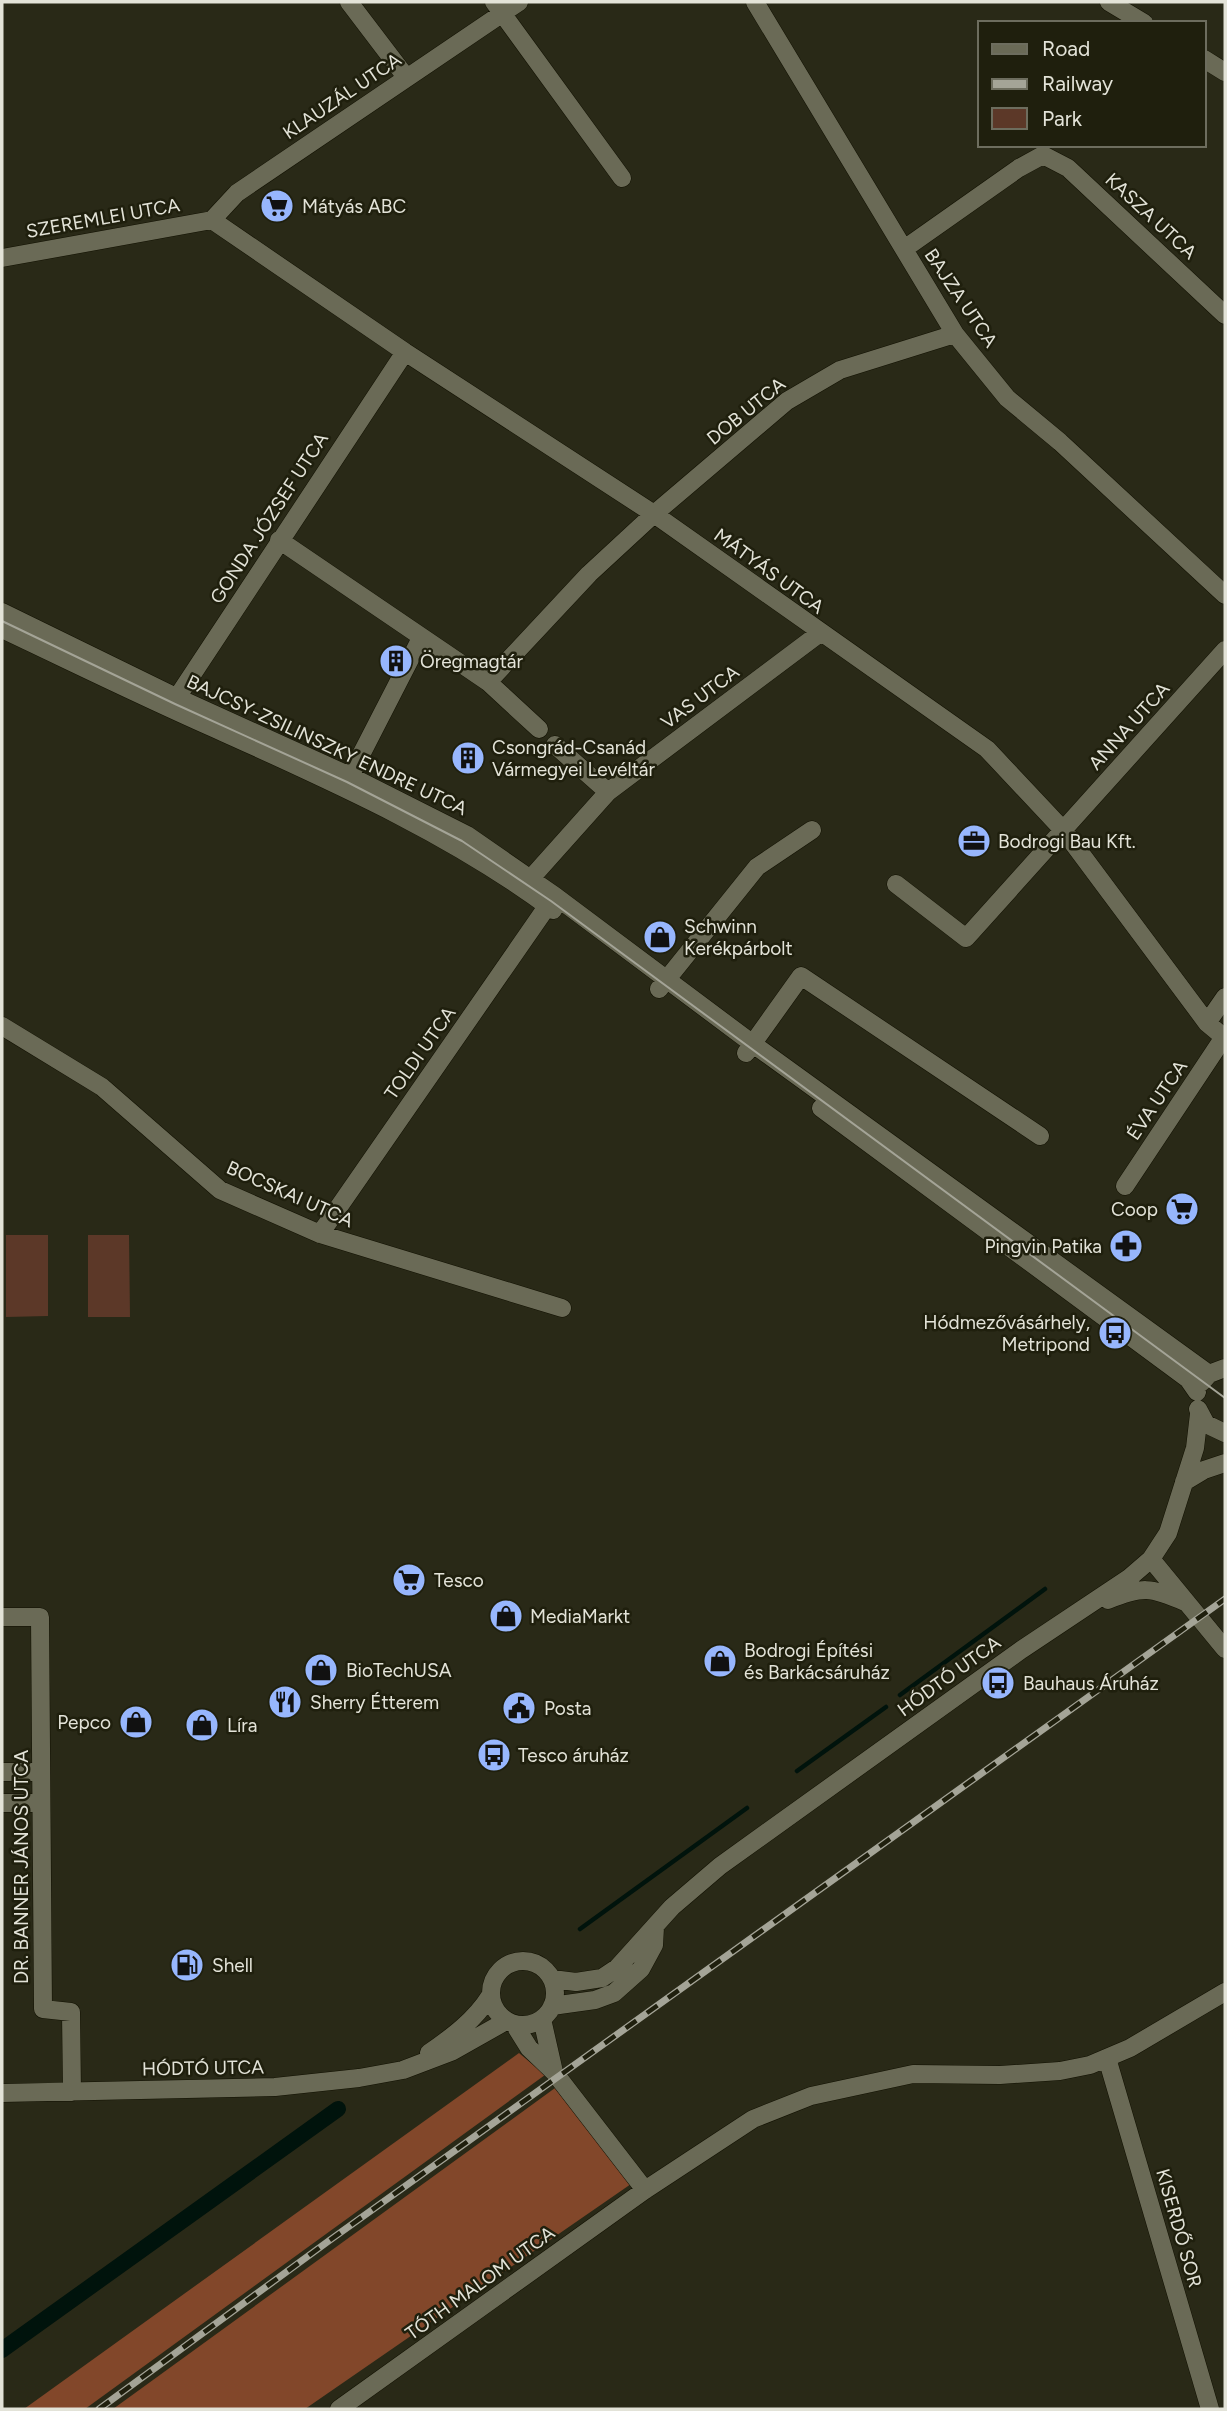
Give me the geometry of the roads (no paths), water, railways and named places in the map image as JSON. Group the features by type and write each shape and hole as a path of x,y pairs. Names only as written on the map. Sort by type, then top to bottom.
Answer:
{"street":[{"path":"349,2 406,77"},
{"name":"KLAUZÁL UTCA","path":"212,220 237,193 406,77 498,7 519,2"},
{"name":"BAJZA UTCA","path":"755,2 955,334 1007,398 1060,442 1225,595"},
{"path":"1109,2 1141,21"},
{"path":"498,7 622,178"},
{"path":"1206,60 1225,72"},
{"name":"KASZA UTCA","path":"904,249 1019,168 1044,155 1069,167 1225,314"},
{"name":"SZEREMLEI UTCA","path":"2,258 212,220"},
{"name":"MÁTYÁS UTCA","path":"212,220 404,352 654,514 987,749 1064,831 1207,1023 1224,1038"},
{"name":"DOB UTCA","path":"488,682 589,574 654,514 788,401 840,370 955,334"},
{"name":"GONDA JÓZSEF UTCA","path":"175,704 279,540 404,352"},
{"path":"279,540 488,682 538,729"},
{"name":"BAJCSY-ZSILINSZKY ENDRE UTCA","path":"2,612 175,704"},
{"name":"BAJCSY-ZSILINSZKY ENDRE UTCA","path":"2,629 347,782 526,884 749,1048 1188,1379 1197,1392"},
{"name":"VAS UTCA","path":"526,884 608,792 820,633"},
{"path":"347,782 421,638"},
{"name":"ANNA UTCA","path":"896,884 967,938 1225,650"},
{"path":"555,746 608,792"},
{"path":"662,984 757,867 812,830"},
{"name":"TOLDI UTCA","path":"320,1234 551,901"},
{"path":"749,1048 800,976 1040,1136"},
{"path":"1207,1023 1225,997"},
{"name":"BOCSKAI UTCA","path":"2,1026 102,1087 220,1190 320,1234 562,1308"},
{"name":"ÉVA UTCA","path":"1125,1186 1224,1038"},
{"name":"BAJCSY-ZSILINSZKY ENDRE UTCA","path":"749,1048 1217,1371"},
{"path":"1197,1392 1202,1381 1217,1371"},
{"name":"HÓDTÓ UTCA","path":"552,1979 576,1982 602,1978 618,1968 672,1907 720,1866 1021,1650 1129,1578 1151,1559 1168,1533 1195,1448 1199,1414 1197,1392"},
{"path":"1199,1414 1206,1424 1225,1433"},
{"path":"1184,1482 1225,1462"},
{"path":"1151,1559 1225,1649"},
{"path":"1076,1614 1139,1590 1159,1591 1185,1602"},
{"name":"DR. BANNER JÁNOS UTCA","path":"2,1617 40,1617 43,2009 71,2012 72,2092"},
{"path":"2,1772 41,1772"},
{"path":"2,1803 40,1803"},
{"name":"HÓDTÓ UTCA","path":"547,2013 614,1993 641,1969 654,1945 654,1927"},
{"path":"554,2072 547,2013 555,1988 552,1979 539,1965 515,1962 501,1969 491,1986 490,1996 498,2015 510,2023 529,2048 554,2072 645,2190"},
{"name":"TÓTH MALOM UTCA","path":"339,2409 645,2190 753,2119 811,2096 913,2074 1000,2075 1060,2071 1090,2065 1130,2048 1225,1992"},
{"name":"HÓDTÓ UTCA","path":"403,2070 461,2028 482,2008 490,1996"},
{"path":"510,2023 531,2024 547,2013"},
{"name":"HÓDTÓ UTCA","path":"2,2093 275,2087 359,2078 403,2070 453,2051 510,2023"},
{"name":"KISERDŐ SOR","path":"1107,2058 1210,2409"}],"waterway":[{"path":"900,1695 1045,1589"},
{"path":"797,1771 886,1707"},
{"path":"580,1929 747,1808"},
{"path":"2,2350 338,2109"}],"tram line":[{"path":"2,621 347,782 462,841 551,901 1225,1398"}],"railway":[{"path":"99,2409 330,2240 1225,1599"}],"place":[{"name":"Mátyás ABC","path":"277,206"},
{"name":"Öregmagtár","path":"396,661"},
{"name":"Csongrád-Csanád Vármegyei Levéltár","path":"468,758"},
{"name":"Bodrogi Bau Kft.","path":"974,841"},
{"name":"Schwinn Kerékpárbolt","path":"660,937"},
{"name":"Coop","path":"1182,1209"},
{"name":"Pingvin Patika","path":"1126,1246"},
{"name":"Hódmezővásárhely, Metripond","path":"1115,1333"},
{"name":"Tesco","path":"409,1580"},
{"name":"MediaMarkt","path":"506,1616"},
{"name":"Bodrogi Építési és Barkácsáruház","path":"720,1661"},
{"name":"BioTechUSA","path":"321,1670"},
{"name":"Bauhaus Áruház","path":"998,1683"},
{"name":"Sherry Étterem","path":"285,1702"},
{"name":"Posta","path":"519,1708"},
{"name":"Pepco","path":"136,1722"},
{"name":"Líra","path":"202,1725"},
{"name":"Tesco áruház","path":"494,1755"},
{"name":"Shell","path":"187,1965"}]}
